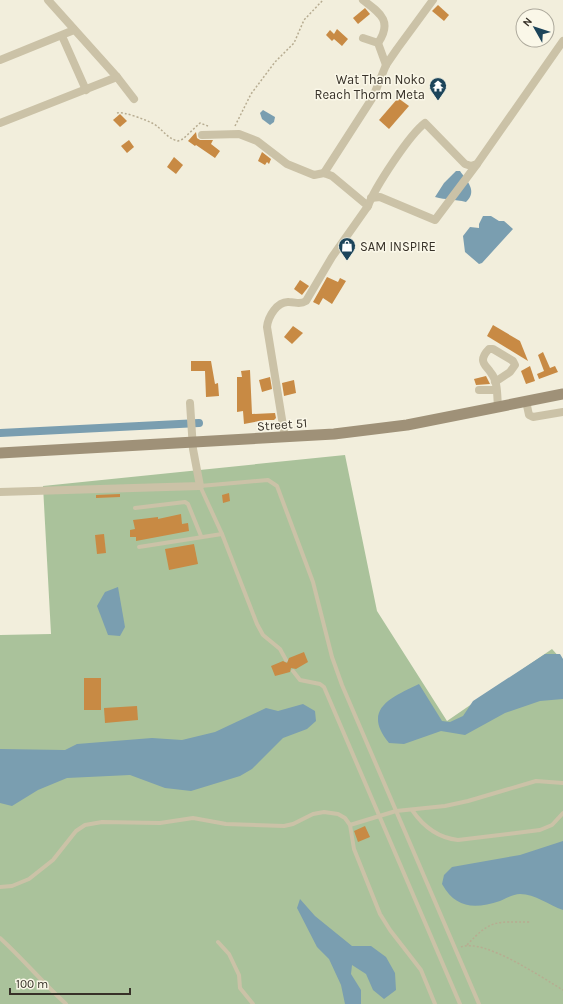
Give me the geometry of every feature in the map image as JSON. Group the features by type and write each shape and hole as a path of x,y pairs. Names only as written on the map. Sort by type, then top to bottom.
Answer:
{"main road":[{"name":"Street 51","path":"0,453 192,446 285,438 407,425 498,407 528,408 563,394"}],"street":[{"path":"363,0 378,11 385,20 384,33 378,43"},
{"path":"324,173 372,97 386,65 432,0"},
{"path":"51,1 74,30 117,77 134,99"},
{"path":"0,60 74,30"},
{"path":"62,36 86,90"},
{"path":"363,38 378,43"},
{"path":"370,202 380,197 435,220 477,164 563,41"},
{"path":"378,43 386,65"},
{"path":"0,123 117,77"},
{"path":"285,438 267,327 268,320 275,309 287,302 301,304 306,302 332,257 370,202 385,175 414,135 425,123 465,164 471,166 477,164"},
{"path":"202,135 239,134 251,138 287,164 314,175 324,173 332,176 370,202"},
{"path":"479,390 496,386 498,407"},
{"path":"0,492 200,486 192,446 190,403"},
{"path":"528,408 536,417 563,412"}],"lane":[{"path":"286,660 280,649 262,635 256,624 222,534 200,486 264,480 273,481 277,486 313,582 332,657 479,1004"},
{"path":"136,508 185,502 188,504 201,536"},
{"path":"139,548 201,536 222,534"},
{"path":"293,671 300,680 320,684 324,687 460,1004"},
{"path":"350,825 396,811 445,806 468,801 536,781 563,783"},
{"path":"412,810 417,818 433,831 449,839 458,840 540,830 552,824 563,813"},
{"path":"0,887 12,886 29,879 53,860 76,831 85,825 102,822 160,823 193,818 226,824 284,826 293,824 314,814 324,812 338,814 350,825 354,849 380,914 390,930 421,970 435,1004"},
{"path":"0,938 31,967 46,986 66,1004"},
{"path":"218,942 229,954 239,975 240,988 253,1004"}],"path":[{"path":"233,134 235,125 251,94 275,62 294,43 304,20 323,0"},
{"path":"117,113 123,112 153,123 166,135 178,141 183,139 200,122 220,134"},
{"path":"455,949 467,945 482,929 492,924 530,922"},
{"path":"467,945 489,950 563,990"}],"green space":[{"path":"345,455 377,611 447,721 552,649 563,661 563,1004 0,1004 0,635 51,634 43,486"}],"water":[{"path":"263,110 275,117 274,122 270,125 262,119 260,113"},
{"path":"456,171 460,171 470,186 471,194 466,202 435,197 444,183"},
{"path":"483,216 491,216 499,221 504,221 513,229 482,263 479,264 465,252 463,236 470,227 479,228 479,224"},
{"path":"118,587 125,627 120,636 108,635 97,606 105,592"},
{"path":"545,654 560,654 563,659 563,699 540,701 505,713 465,735 441,731 404,744 389,743 381,731 378,721 379,713 383,706 390,699 419,684 442,721 450,722 463,716 473,701"},
{"path":"303,704 315,711 316,721 307,729 283,738 252,769 240,776 191,791 165,788 130,775 67,778 38,790 12,806 0,803 0,749 65,750 77,744 152,738 182,740 215,732 266,708 278,711"},
{"path":"563,841 563,910 526,894 513,895 491,904 474,906 467,905 453,898 442,884 444,875 452,867 520,855"},
{"path":"300,899 315,916 352,946 371,946 386,957 395,973 396,990 384,999 373,990 366,974 352,965 351,974 361,990 361,1004 345,1004 341,985 329,959 317,947 297,908"}],"building":[{"path":"438,5 449,15 444,21 432,11"},
{"path":"365,8 370,14 358,24 353,18"},
{"path":"337,29 348,39 342,46 334,39 332,41 326,35 330,30 334,34"},
{"path":"398,98 409,106 389,129 379,120"},
{"path":"120,114 127,121 120,127 113,120"},
{"path":"196,132 197,138 200,140 213,140 211,144 220,151 215,158 188,141"},
{"path":"129,140 134,147 127,153 121,146"},
{"path":"262,152 271,159 269,164 267,162 265,165 258,161"},
{"path":"174,157 183,165 176,174 167,167"},
{"path":"327,277 338,282 340,278 346,281 332,304 323,298 319,305 313,302"},
{"path":"300,280 309,286 302,295 294,289"},
{"path":"493,325 520,341 528,361 487,336"},
{"path":"293,326 303,333 292,344 284,337"},
{"path":"543,352 550,368 555,366 558,372 539,379 537,374 544,371 538,355"},
{"path":"191,361 211,361 215,384 218,383 219,396 206,397 205,371 191,371"},
{"path":"530,366 535,381 526,384 521,371"},
{"path":"250,370 252,414 275,413 276,418 274,420 244,424 243,411 237,412 237,377 242,377 241,371"},
{"path":"486,376 490,384 476,385 474,379"},
{"path":"270,377 272,389 262,392 259,380"},
{"path":"294,380 296,393 284,396 282,383"},
{"path":"229,493 230,501 223,503 222,495"},
{"path":"120,494 120,497 96,498 96,495"},
{"path":"181,514 182,524 188,523 189,531 136,541 136,537 130,537 130,530 135,529 133,520 158,517 158,519"},
{"path":"104,534 106,553 97,554 95,535"},
{"path":"194,544 198,564 169,570 165,549"},
{"path":"304,652 308,662 296,669 291,668 290,672 275,676 271,666 283,661 287,663 289,658"},
{"path":"84,678 101,678 101,710 84,710"},
{"path":"137,706 138,720 105,723 104,708"},
{"path":"365,826 370,837 358,842 354,831"}],"waterway":[{"path":"0,433 199,423"}],"place":[{"name":"Wat Than Noko Reach Thorm Meta","path":"438,101"},
{"name":"SAM INSPIRE","path":"347,261"}]}
